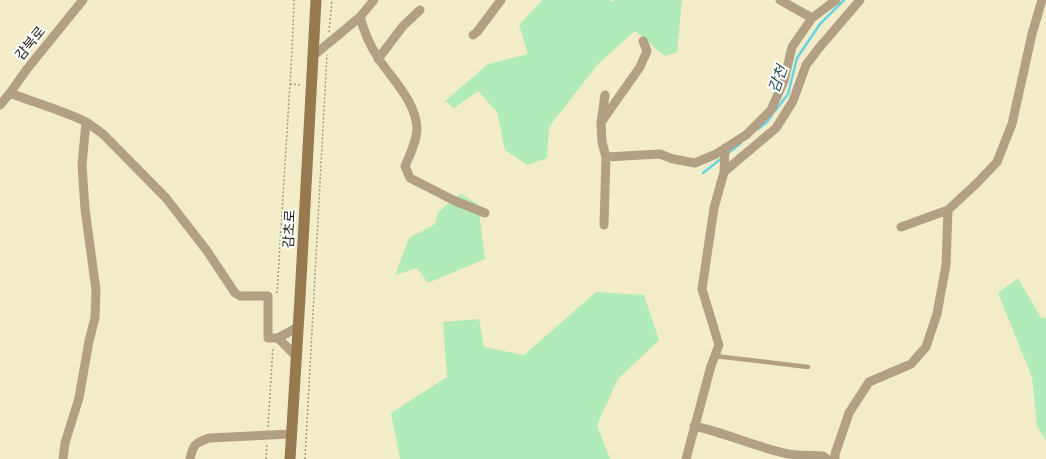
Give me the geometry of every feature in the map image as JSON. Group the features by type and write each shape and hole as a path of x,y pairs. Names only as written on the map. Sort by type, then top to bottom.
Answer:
{"main road":[{"name":"감초로","path":"290,459 316,0"}],"street":[{"name":"감북로","path":"0,105 27,68 83,0"},
{"path":"313,56 360,17 374,0"},
{"path":"473,35 477,32 501,0"},
{"path":"780,0 812,18"},
{"path":"606,157 660,154 673,159 695,163 716,154 746,135 770,110 784,81 792,47 812,18 836,0"},
{"path":"725,168 776,128 793,101 806,65 860,0"},
{"path":"901,227 948,210 997,162 1012,124 1032,34 1042,0"},
{"path":"378,59 403,26 420,10"},
{"path":"360,17 364,33 378,59 406,96 414,113 417,129 412,150 405,166 410,178 455,201 485,213"},
{"path":"601,123 640,67 647,51 643,42"},
{"path":"10,93 37,104 70,114 86,122 103,134 166,198 207,251 235,293 240,296 268,296 268,338 276,338 298,327"},
{"path":"604,225 606,157 602,142 601,123 606,95"},
{"path":"63,459 65,443 79,398 89,341 95,318 96,290 85,209 82,165 86,122"},
{"path":"686,459 711,366 719,345 702,289 714,208 725,168 725,149"},
{"path":"834,459 849,413 869,382 911,364 926,347 937,314 946,265 948,210"},
{"path":"276,338 296,356"},
{"path":"694,426 717,431 752,444 790,454 823,456 827,459"},
{"path":"190,459 192,450 197,442 208,438 291,434"}],"lane":[{"path":"715,356 808,367"}],"path":[{"path":"276,298 294,0"},
{"path":"305,459 328,43 332,0"},
{"path":"266,459 276,338"}],"green space":[{"path":"542,0 609,0 612,2 614,0 682,0 677,52 665,56 635,31 598,64 549,127 547,158 527,165 505,150 497,112 478,91 454,108 445,101 488,64 528,54 519,25"},
{"path":"460,194 478,204 485,259 428,283 417,268 395,275 409,238 435,224 438,212"},
{"path":"1018,278 1041,318 1046,318 1046,440 1037,427 1032,377 998,293"},
{"path":"596,292 644,295 659,340 618,379 597,425 610,459 400,459 391,413 447,377 443,322 479,319 484,347 524,355"}],"waterway":[{"name":"감천","path":"775,111 788,94 797,58 820,24 844,0"},
{"name":"감천","path":"758,129 767,122 772,115"},
{"name":"감천","path":"727,154 741,143"},
{"name":"감천","path":"703,173 722,158"}]}
